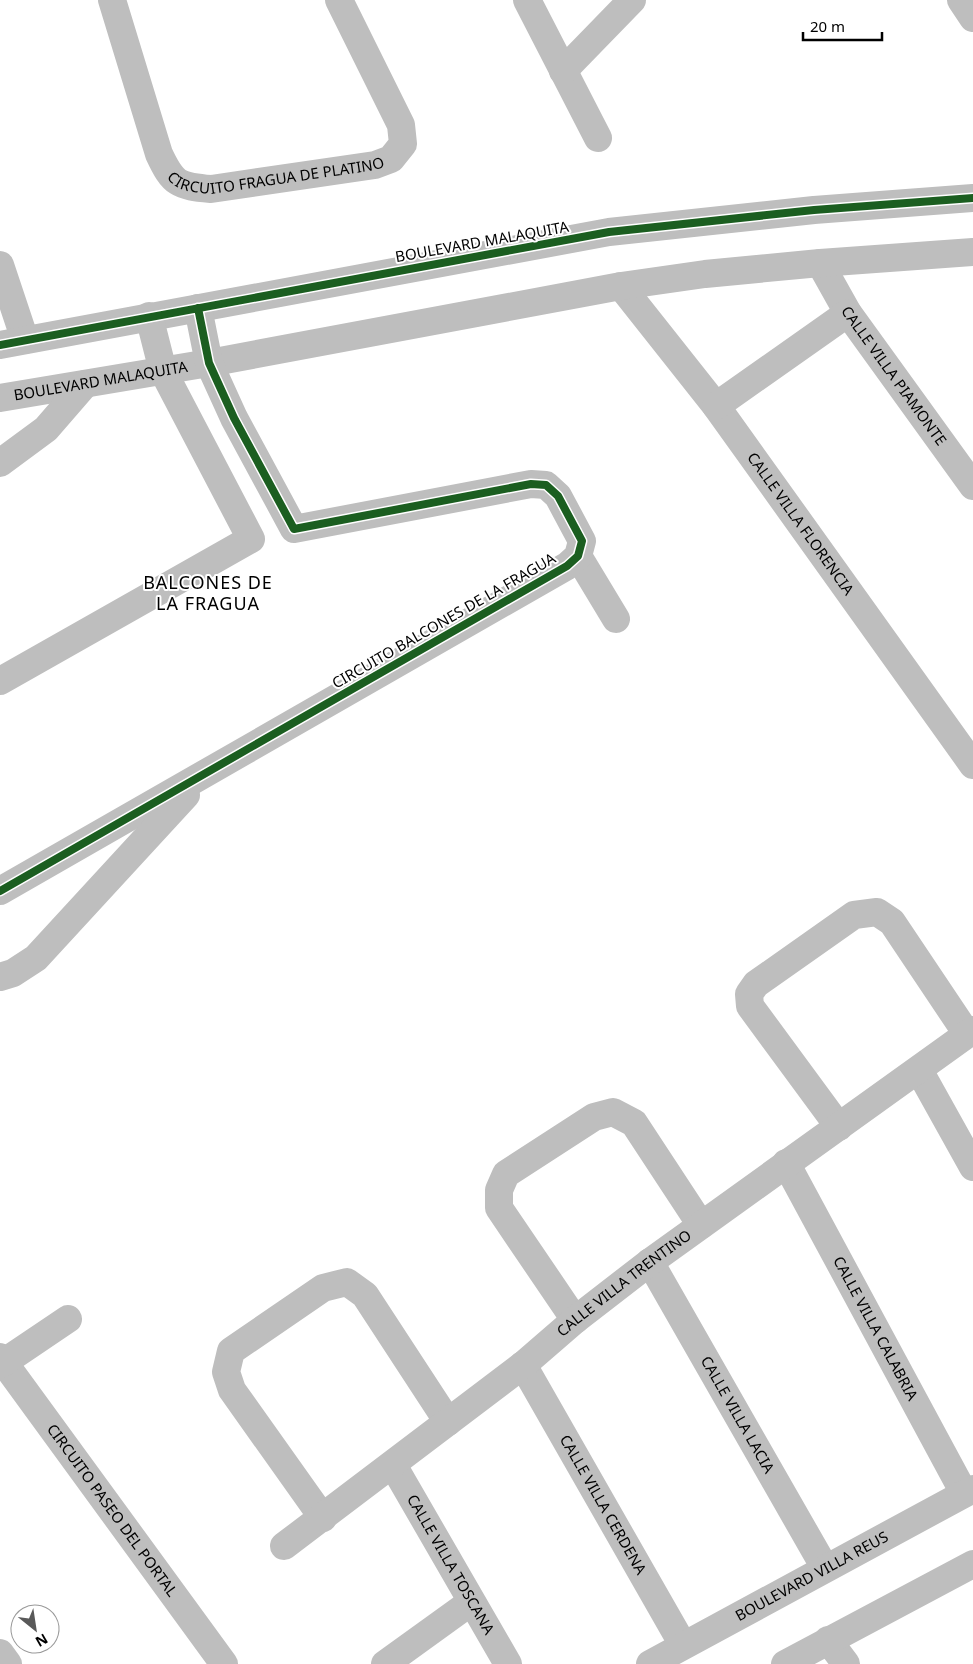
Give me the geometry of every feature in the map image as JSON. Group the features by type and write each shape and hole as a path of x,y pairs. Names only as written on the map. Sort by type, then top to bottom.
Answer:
{"street":[{"name":"CIRCUITO FRAGUA DE PLATINO","path":"112,0 159,154 168,174 184,187 211,189 375,165 392,159 403,144 401,125 339,0"},
{"path":"527,0 598,138"},
{"path":"564,71 632,0"},
{"path":"961,0 973,18"},
{"name":"BOULEVARD MALAQUITA","path":"12,342 609,232 814,210 973,198"},
{"name":"BOULEVARD MALAQUITA","path":"0,398 209,364 621,286 705,274 820,263 973,252"},
{"name":"CALLE VILLA PIAMONTE","path":"820,263 848,313 973,486"},
{"path":"0,265 12,342"},
{"name":"CALLE VILLA FLORENCIA","path":"621,286 716,406 973,765"},
{"name":"CIRCUITO BALCONES DE LA FRAGUA","path":"0,891 204,776 567,566 578,556 582,541 558,496 546,485 531,484 294,529 234,418 209,364 198,308"},
{"path":"716,406 848,313"},
{"path":"0,681 251,539 163,371 149,316"},
{"path":"0,463 46,429 85,384"},
{"name":"CIRCUITO BALCONES DE LA FRAGUA","path":"578,556 616,619"},
{"name":"CIRCUITO BALCONES DE LA FRAGUA","path":"0,977 13,973 36,958 204,776"},
{"path":"838,1127 750,1006 749,994 756,984 854,915 877,912 892,922 970,1032"},
{"name":"CALLE VILLA TRENTINO","path":"284,1546 523,1365 575,1320 650,1262 970,1032"},
{"path":"919,1070 973,1167"},
{"path":"575,1320 499,1208 499,1190 506,1174 594,1118 613,1112 634,1123 701,1225"},
{"name":"CALLE VILLA CALABRIA","path":"786,1163 969,1491"},
{"name":"CALLE VILLA LACIA","path":"650,1262 825,1568"},
{"path":"323,1518 232,1390 226,1372 231,1351 322,1288 346,1282 365,1295 448,1422"},
{"path":"1,1362 68,1319"},
{"name":"CIRCUITO PASEO DEL PORTAL","path":"1,1362 224,1664"},
{"name":"CALLE VILLA CERDENA","path":"523,1365 683,1645"},
{"name":"CALLE VILLA TOSCANA","path":"393,1465 508,1664"},
{"name":"BOULEVARD VILLA REUS","path":"650,1664 969,1491"},
{"path":"785,1664 973,1564"},
{"path":"384,1664 471,1602"},
{"path":"828,1640 846,1664"},
{"path":"0,1653 8,1664"}],"cycle path":[{"path":"0,345 609,232 814,210 973,198"},
{"path":"0,891 567,566 578,556 582,541 558,496 546,485 531,484 294,529 234,418 209,363 198,308"}],"district":[{"name":"BALCONES DE LA FRAGUA","path":"208,593"}]}
